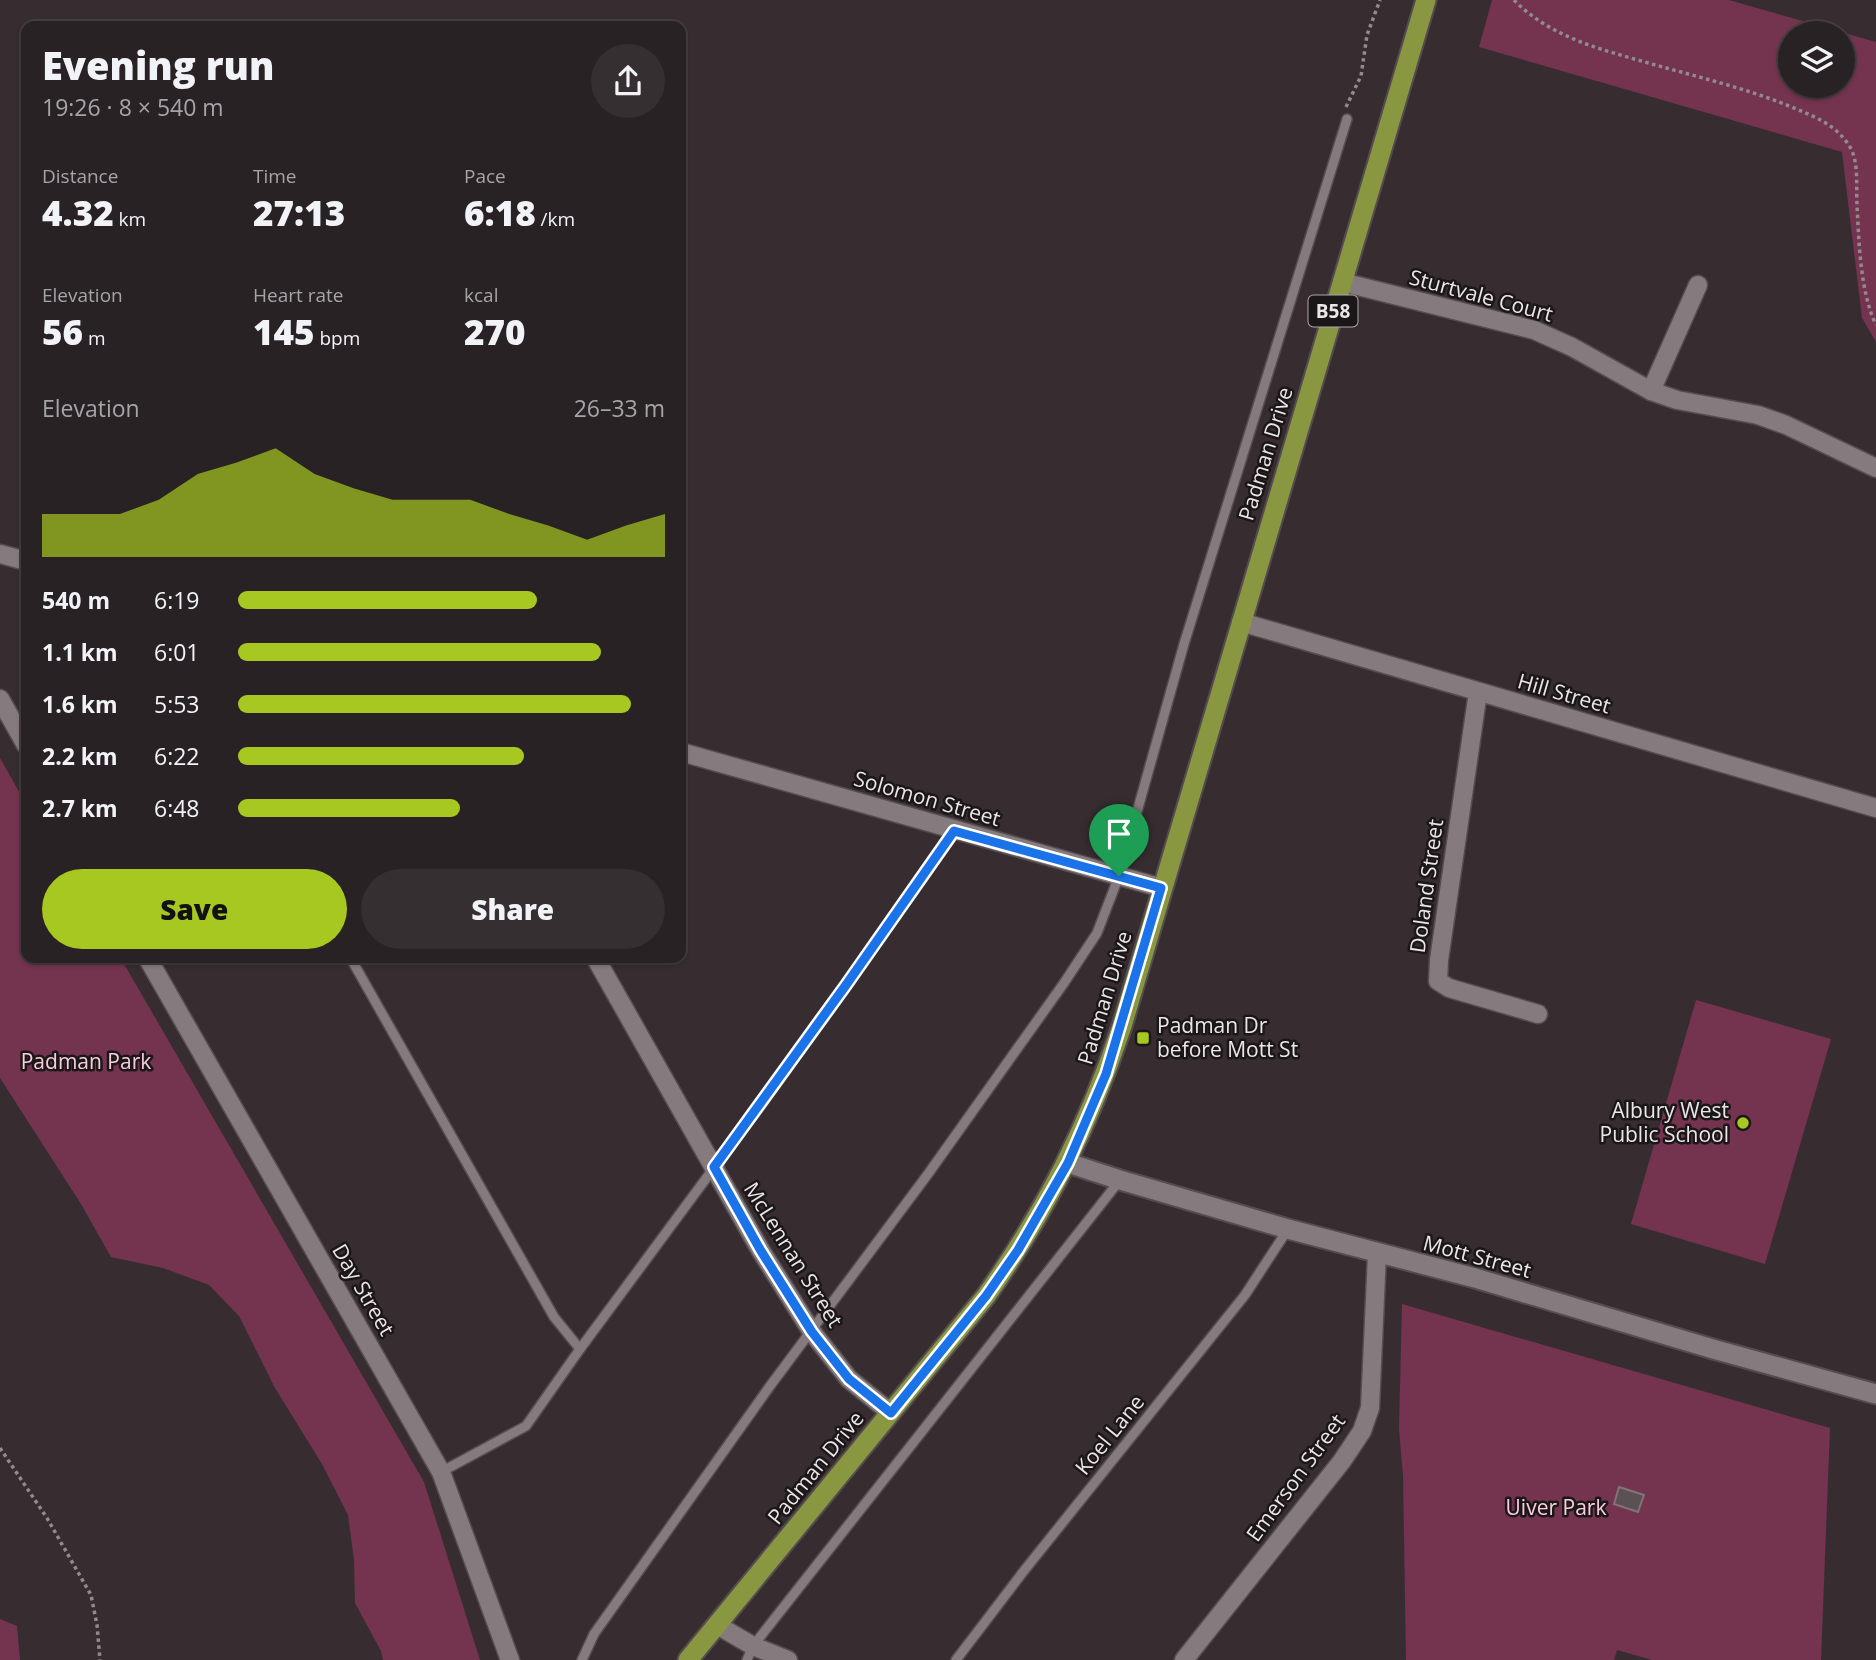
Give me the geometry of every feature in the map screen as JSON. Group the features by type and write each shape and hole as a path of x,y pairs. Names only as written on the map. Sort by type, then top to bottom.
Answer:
{"main road":[{"name":"Padman Drive","path":"688,1660 986,1296 1046,1204 1068,1163 1106,1074 1426,0"}],"street":[{"name":"Sturtvale Court","path":"1342,282 1534,330 1572,347 1651,391 1677,400 1758,415 1786,425 1876,468"},
{"path":"1651,391 1698,285"},
{"path":"0,554 21,560"},
{"name":"Hill Street","path":"1241,622 1876,808"},
{"name":"Doland Street","path":"1478,692 1438,981 1448,988 1538,1014"},
{"path":"0,699 21,736"},
{"name":"Solomon Street","path":"686,753 1161,888"},
{"name":"Day Street","path":"150,963 441,1472 510,1660"},
{"name":"McLennan Street","path":"598,963 761,1251 812,1332 849,1379 891,1413"},
{"name":"Mott Street","path":"1068,1163 1288,1229 1475,1279 1876,1394"},
{"name":"Emerson Street","path":"1184,1660 1342,1461 1362,1431 1370,1408 1377,1254"},
{"path":"717,1625 750,1653 788,1660"}],"lane":[{"path":"582,1660 594,1633 770,1386 921,1184 1083,955 1108,909 1188,631 1347,119"},
{"path":"441,1472 526,1426 579,1349 814,1031 954,831"},
{"path":"353,963 554,1317 579,1349"},
{"path":"750,1653 1120,1180"},
{"name":"Koel Lane","path":"956,1660 1245,1295 1288,1229"}],"path":[{"path":"1347,119 1346,104 1361,76 1367,34 1380,0"},
{"path":"1514,0 1555,31 1597,49 1757,93 1823,120 1839,133 1852,149 1856,170 1859,240 1869,311 1876,325"},
{"path":"0,1448 47,1518 91,1595 100,1660"}],"green space":[{"path":"1492,0 1729,0 1802,21 1778,21 1778,98 1855,98 1855,36 1876,42 1876,342 1862,318 1842,152 1479,47"},
{"name":"Padman Park","path":"0,758 21,795 21,963 123,963 424,1482 480,1660 383,1660 381,1651 355,1603 354,1560 348,1515 322,1464 275,1388 239,1316 209,1285 163,1268 111,1257 81,1204 0,1078"},
{"path":"1696,1000 1831,1039 1765,1264 1631,1224"},
{"name":"Uiver Park","path":"1402,1304 1830,1428 1821,1660 1652,1660 1617,1650 1614,1660 1406,1660 1403,1476 1399,1429"},
{"path":"0,1619 17,1626 20,1660 0,1660"}],"building":[{"path":"1619,1487 1644,1495 1638,1512 1614,1504"}],"place":[{"name":"Padman Dr before Mott St","path":"1143,1038"},
{"name":"Albury West Public School","path":"1743,1123"}],"route":[{"path":"954,831 1119,876 1161,888 1122,1026 1089,1116 1068,1163 1018,1250 986,1296 891,1413 849,1379 812,1332 761,1251 714,1167 954,831"}]}
